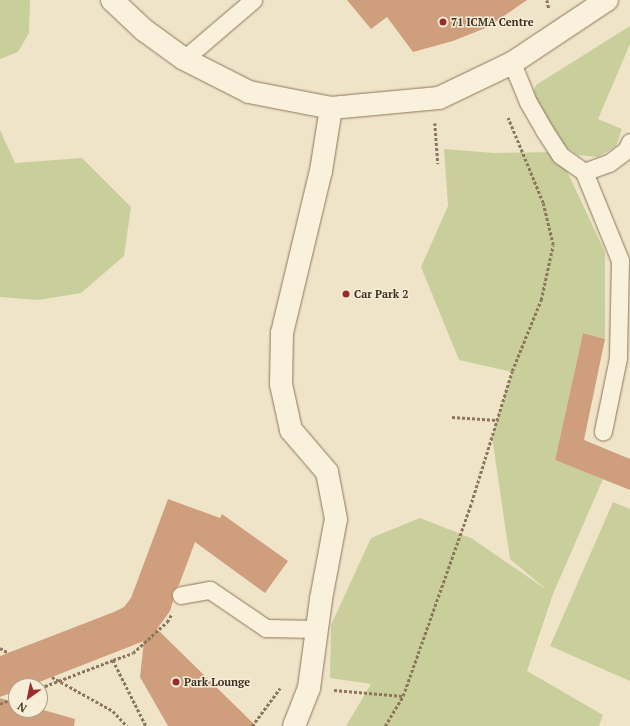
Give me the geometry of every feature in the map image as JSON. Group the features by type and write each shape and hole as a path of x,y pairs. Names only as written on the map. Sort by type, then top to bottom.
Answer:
{"street":[{"path":"112,0 144,30 184,59 249,92 331,108 439,98 512,63 607,0"},
{"path":"294,726 309,688 317,629 336,520 327,472 291,430 285,405 280,368 282,334 321,171 331,108"}],"lane":[{"path":"184,59 253,0"},
{"path":"512,63 528,102 560,155 584,172 620,260 618,358 603,431"},
{"path":"584,172 609,163 629,148"},
{"path":"182,595 210,590 266,628 317,629"}],"path":[{"path":"385,726 403,696 470,507 512,372 541,300 553,245 543,203 506,112"},
{"path":"434,114 438,164"},
{"path":"452,417 497,420"},
{"path":"48,685 133,653 167,622 182,595"},
{"path":"0,648 8,652"},
{"path":"113,660 146,726"},
{"path":"52,677 113,711 127,726"},
{"path":"252,726 282,685"},
{"path":"326,689 403,696"}],"green space":[{"path":"0,0 30,0 29,33 18,52 0,59"},
{"path":"630,26 630,44 598,119 622,129 616,146 598,157 578,155 563,145 532,96 536,85"},
{"path":"0,130 15,163 82,158 131,207 124,256 81,293 38,300 0,297"},
{"path":"444,149 494,153 558,152 605,252 605,339 583,333 555,460 603,479 553,594 527,671 603,715 599,726 346,726 371,684 330,678 331,625 371,538 420,518 471,538 547,590 510,559 492,437 512,372 459,360 421,267 448,206"},
{"path":"613,502 630,509 630,681 550,646"}],"building":[{"name":"71 ICMA Centre","path":"347,0 527,0 488,27 453,41 413,52 387,17 371,29"},
{"path":"583,333 605,339 584,440 630,459 630,490 555,460"},
{"path":"168,499 220,518 222,514 288,561 265,593 195,542 179,585 172,592 173,601 170,611 157,629 256,726 168,726 140,677 144,641 48,679 8,678 8,694 0,697 0,656 114,612 124,607 131,598"},
{"path":"0,698 8,700 8,718 48,718 48,711 75,719 74,726 0,726"}],"place":[{"name":"71 ICMA Centre","path":"443,22"},
{"name":"Car Park 2","path":"346,294"},
{"name":"Park Lounge","path":"176,682"}]}
